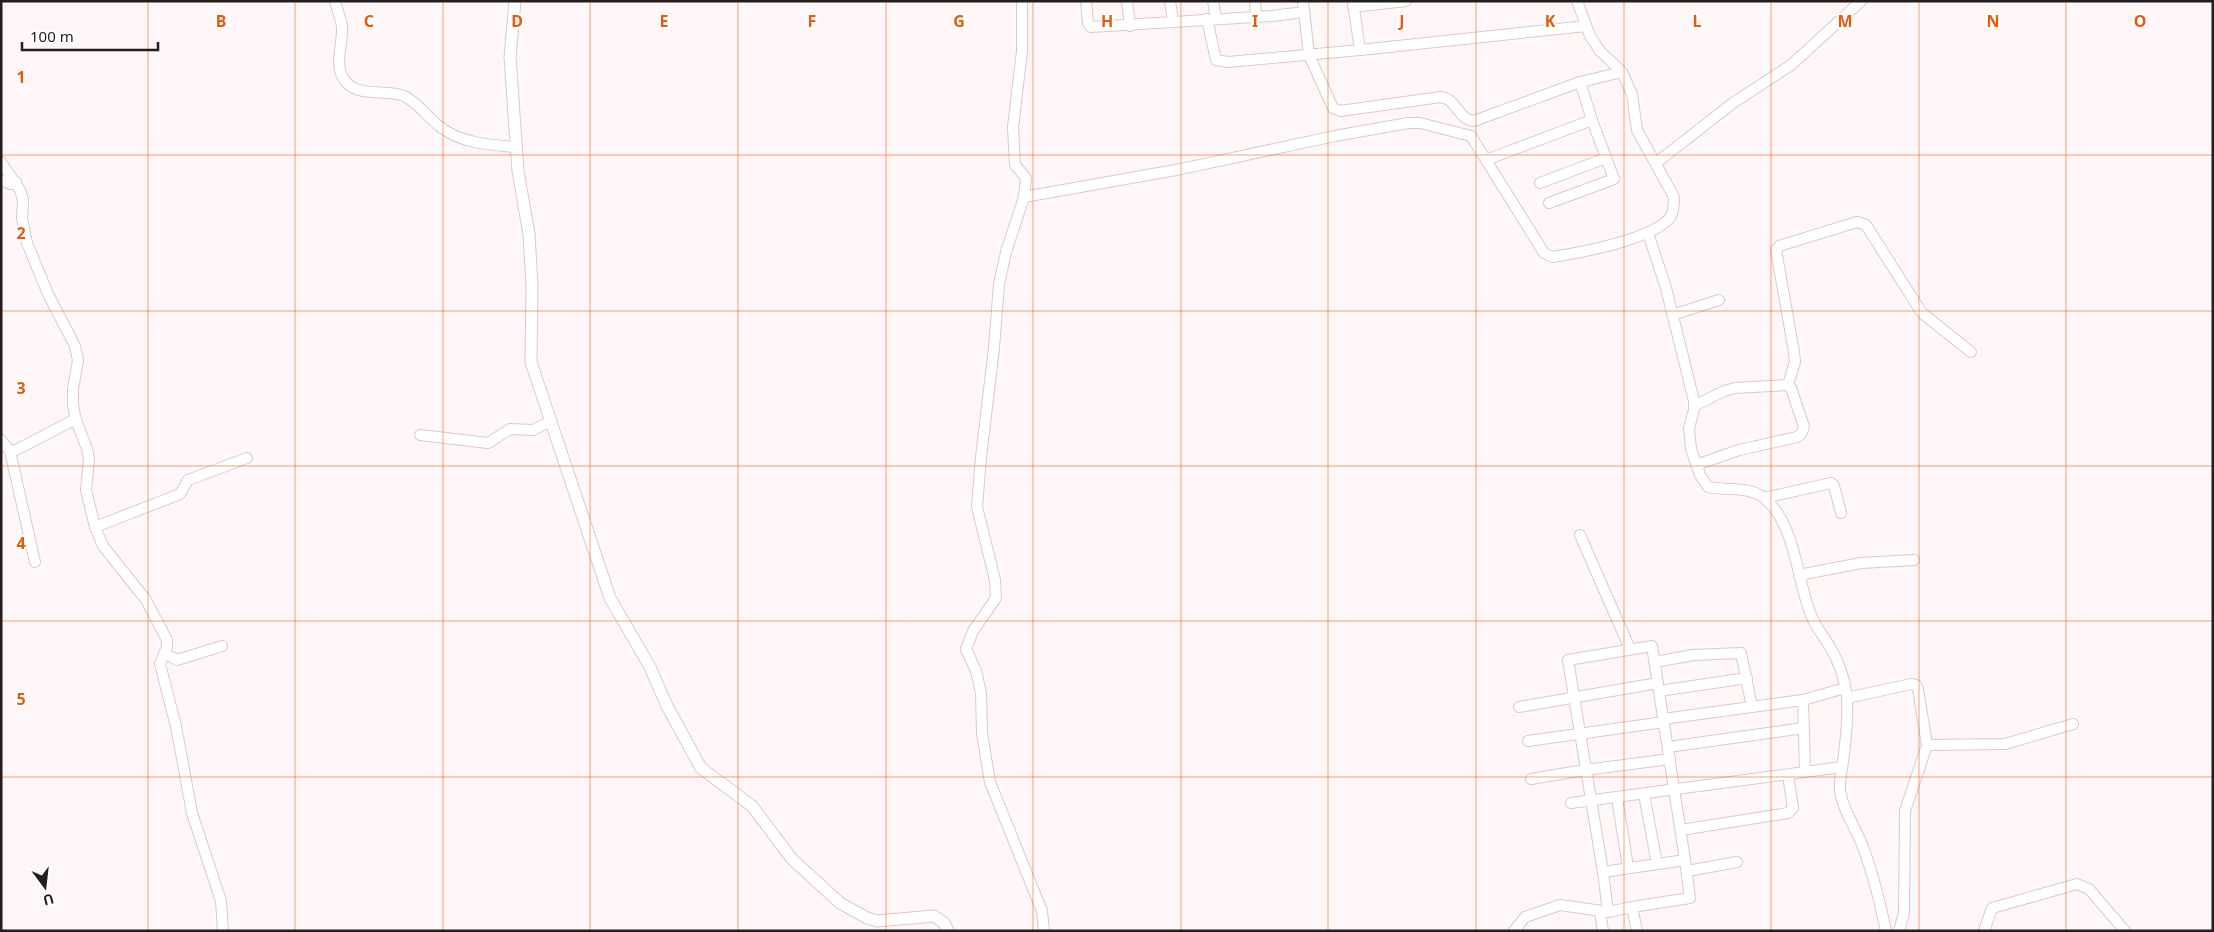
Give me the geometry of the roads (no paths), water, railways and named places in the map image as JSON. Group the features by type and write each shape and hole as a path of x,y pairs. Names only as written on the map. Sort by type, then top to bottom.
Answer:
{"street":[{"path":"335,1 342,28 339,64 341,75 348,85 357,90 405,97 440,127 456,137 476,142 516,147"},
{"path":"515,1 510,57 518,171 529,234 532,286 531,362 610,598 650,667 667,706 701,768 752,806 792,859 840,903 867,918 877,921 934,916 944,923 948,931"},
{"path":"1022,1 1022,51 1013,127 1015,165 1026,178 1024,197 1006,252 999,284 977,507 995,580 996,598 973,631 966,649 976,671 981,693 982,733 990,782 1042,911 1044,931"},
{"path":"1086,1 1088,24 1092,27 1130,26 1304,12"},
{"path":"1127,1 1130,26"},
{"path":"1170,1 1173,22"},
{"path":"1214,1 1211,19 1216,60 1218,62 1309,55 1586,26"},
{"path":"1255,1 1256,17"},
{"path":"1303,1 1309,55 1333,108 1340,111 1441,97 1452,101 1464,118 1474,121 1580,82 1622,72"},
{"path":"1360,50 1353,4 1406,1"},
{"path":"1024,197 1181,169 1335,136 1414,122 1472,136 1544,253 1548,256 1581,252 1648,233 1664,223 1671,215 1674,197 1637,130 1632,94 1622,72 1600,52 1586,26 1577,1"},
{"path":"1656,163 1732,103 1792,65 1861,1"},
{"path":"1549,204 1614,179 1580,82"},
{"path":"1486,160 1592,120"},
{"path":"1540,183 1606,158"},
{"path":"1,162 16,182 22,200 22,218 27,243 48,294 75,346 78,360 73,389 73,404 89,459 86,490 95,527 103,546 146,600 165,633 168,643 160,660 160,667 176,726 192,813 221,901 223,931"},
{"path":"1,180 10,184 16,182"},
{"path":"1788,385 1795,362 1776,250 1779,246 1857,222 1866,225 1922,313 1970,352"},
{"path":"1648,233 1666,288 1694,406 1689,428 1696,466 1708,487 1747,491 1764,498 1787,530 1794,549 1798,575 1811,616 1832,649 1843,675 1846,693 1847,734 1840,790 1843,803 1872,870 1886,931"},
{"path":"1672,315 1719,300"},
{"path":"1694,406 1734,388 1788,385"},
{"path":"1696,466 1739,450 1797,437 1801,434 1804,427 1791,388 1788,385"},
{"path":"10,450 20,450 76,419"},
{"path":"420,435 488,443 510,429 533,430 551,420"},
{"path":"1,440 10,450 35,562"},
{"path":"95,527 180,494 188,480 247,458"},
{"path":"1764,498 1831,483 1834,486 1841,513"},
{"path":"1580,535 1630,649"},
{"path":"1798,575 1860,562 1914,560"},
{"path":"164,653 177,660 222,646"},
{"path":"1514,931 1529,915 1560,905 1604,912 1690,898 1652,646 1568,660 1603,872 1604,912 1604,931"},
{"path":"1655,662 1693,655 1739,653 1743,655 1752,707"},
{"path":"1519,707 1573,697 1747,678"},
{"path":"1528,742 1846,693 1911,684 1916,685 1927,745 1904,811 1904,913 1899,931"},
{"path":"1803,700 1805,772"},
{"path":"1927,745 2005,744 2073,724"},
{"path":"1668,747 1804,728"},
{"path":"1531,779 1670,759"},
{"path":"1571,803 1842,767"},
{"path":"1681,830 1788,813 1793,808 1788,774"},
{"path":"1644,794 1657,864"},
{"path":"1617,798 1628,867"},
{"path":"1603,872 1685,860"},
{"path":"1687,871 1737,862"},
{"path":"1984,931 1992,908 2076,884 2089,889 2125,931"},
{"path":"1632,908 1637,931"}]}
